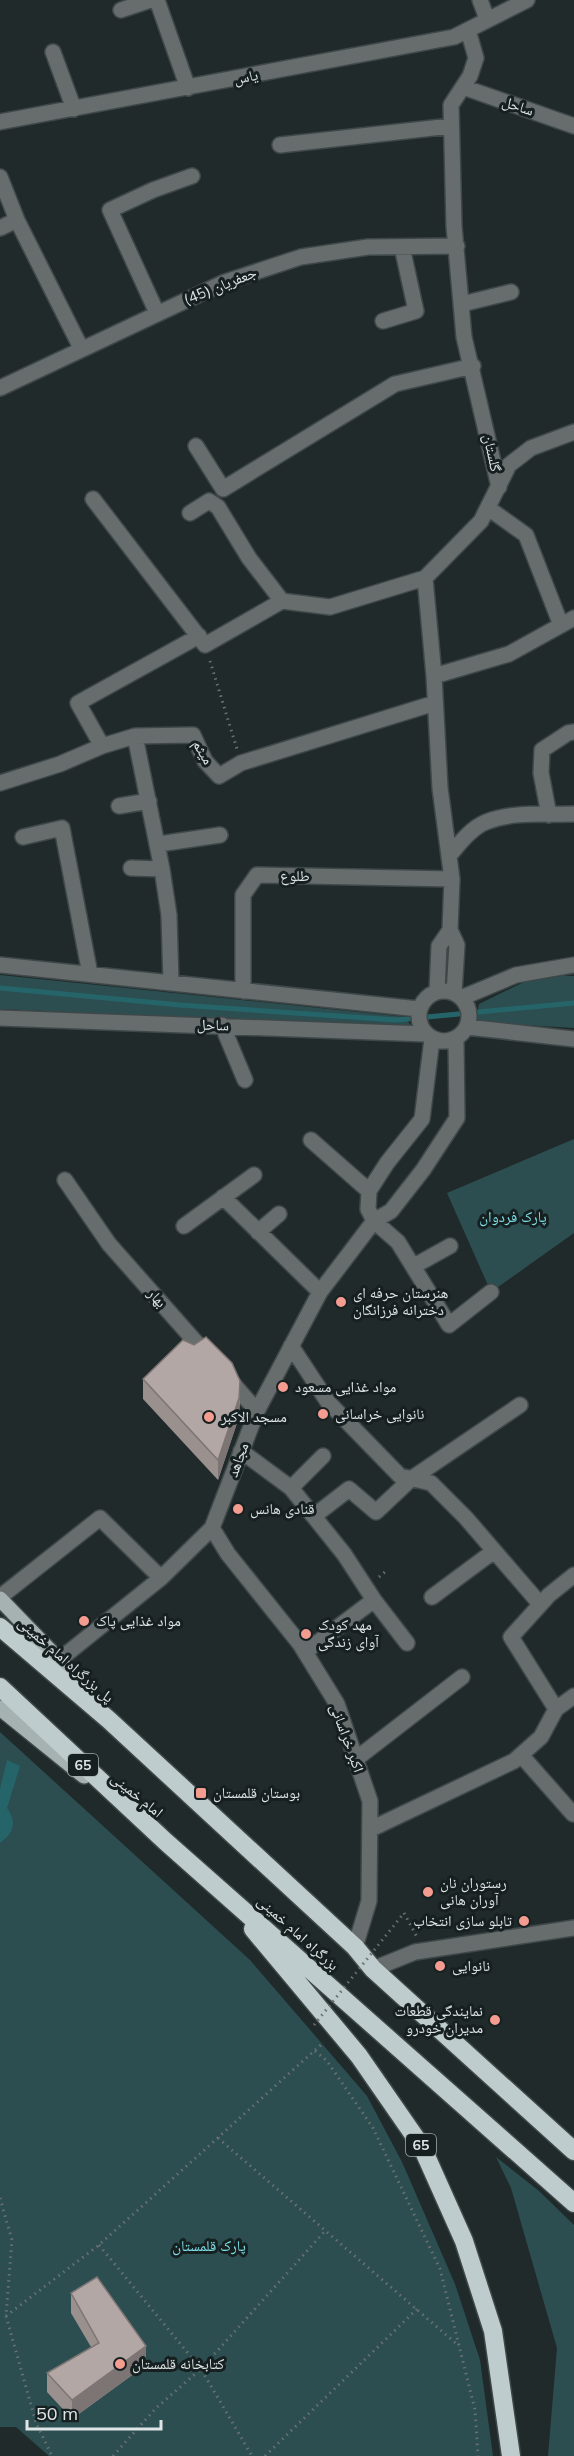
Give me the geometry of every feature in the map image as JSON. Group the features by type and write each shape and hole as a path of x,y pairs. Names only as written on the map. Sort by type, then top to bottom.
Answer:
{"highway":[{"name":"پل بزرگراه امام خمینی","path":"0,1627 109,1720"},
{"name":"بزرگراه امام خمینی","path":"0,1687 166,1842 574,2203"},
{"name":"بزرگراه امام خمینی","path":"109,1720 355,1947 373,1969 574,2149"},
{"name":"65","path":"220,1888 359,2056 422,2147 464,2241 494,2331 508,2416 511,2456"}],"main road":[{"path":"0,1598 59,1660 109,1720"},
{"name":"امام خمینی","path":"0,1708 166,1842"}],"street":[{"path":"121,10 151,0"},
{"path":"157,0 188,88"},
{"path":"480,0 488,19"},
{"name":"یاس","path":"0,122 454,37 527,0"},
{"name":"گلستان","path":"425,578 481,521 500,487 473,366 464,337 457,246 450,105 470,76 476,58 468,30"},
{"path":"53,52 74,109"},
{"name":"ساحل","path":"463,87 574,126"},
{"path":"280,145 451,126"},
{"path":"157,313 110,210 153,190 192,176"},
{"path":"0,177 17,220 81,348"},
{"path":"0,228 17,220"},
{"name":"جعفریان (45)","path":"0,388 225,282 300,257 368,247 457,246"},
{"path":"383,321 416,311 402,247"},
{"path":"462,304 511,292"},
{"path":"196,446 223,489 396,384 473,366"},
{"path":"500,487 509,465 531,448 574,432"},
{"path":"93,499 202,641"},
{"path":"190,513 209,501 218,507 249,558 282,601"},
{"path":"434,676 508,654 567,621 526,535 488,508"},
{"path":"102,746 78,704 282,601 330,607 425,578 434,676 440,788 452,879 450,930 457,945 458,995 469,1012 467,1027 456,1039"},
{"name":"میثم","path":"0,783 135,736 193,735 205,761 219,776 241,763 435,703"},
{"path":"549,814 542,773 542,750 568,733 574,732"},
{"path":"135,736 159,844 169,915 171,983"},
{"path":"119,806 149,801"},
{"path":"449,856 463,840 485,822 512,816 574,814"},
{"path":"23,837 62,828 90,974"},
{"path":"159,844 220,835"},
{"path":"131,868 162,869"},
{"name":"طلوع","path":"243,991 243,895 257,875 452,879"},
{"path":"437,992 439,946 450,930"},
{"path":"0,965 419,1010"},
{"path":"491,1292 449,1325 399,1242 374,1221 368,1209 369,1191 422,1119 429,1036 418,1018 419,1010 429,996 437,992 458,995 516,975 574,965"},
{"name":"ساحل","path":"0,1018 429,1036 440,1042 456,1039"},
{"path":"222,1026 245,1080"},
{"path":"467,1027 574,1039"},
{"name":"مجاهد","path":"59,1660 160,1578 212,1528 257,1410 320,1292 374,1221 391,1211 417,1179 457,1118 456,1039"},
{"path":"311,1140 369,1191"},
{"path":"184,1226 254,1175"},
{"name":"بهار","path":"65,1180 109,1244 257,1410"},
{"path":"223,1197 320,1292"},
{"path":"258,1232 279,1214"},
{"path":"414,1266 450,1246"},
{"path":"291,1346 328,1402 399,1476 431,1483 540,1604"},
{"path":"314,1516 349,1489 376,1512 411,1479 520,1405"},
{"path":"241,1451 291,1488 344,1554 374,1600 407,1643"},
{"path":"291,1488 323,1456"},
{"path":"0,1598 100,1518 160,1578"},
{"name":"اکبر خراسانی","path":"212,1528 228,1554 305,1652 337,1704 356,1759 370,1802 371,1829 369,1901 355,1947"},
{"path":"432,1597 494,1551"},
{"path":"556,1709 511,1637 540,1604 574,1575"},
{"path":"305,1652 374,1600"},
{"path":"356,1759 462,1677"},
{"path":"371,1829 514,1761 541,1737 556,1709 574,1696"},
{"path":"521,1755 573,1814"},
{"path":"373,1969 415,1952 574,1928"}],"path":[{"path":"202,641 241,763"},
{"path":"314,2025 404,1913 415,1931"},
{"path":"6,2316 99,2245 328,2038"},
{"path":"315,2051 327,2061 373,2128 440,2269 475,2410 478,2456"},
{"path":"218,2138 461,2347"},
{"path":"0,2198 12,2240 6,2316 36,2423 52,2456"},
{"path":"112,2456 156,2408 201,2369 325,2231"},
{"path":"99,2245 201,2369 252,2456"},
{"path":"265,2456 417,2309"}],"green space":[{"path":"0,975 406,1017 411,1027 0,1009"},
{"path":"574,976 574,1028 476,1022 479,1004 524,982"},
{"name":"پارک فردوان","path":"574,1139 574,1233 491,1292 447,1193"},
{"name":"پارک قلمستان","path":"0,1732 250,1960 367,2096 402,2162 455,2284 480,2360 493,2456 49,2456 16,2427 0,2427"},
{"path":"496,2157 539,2191 574,2225 574,2456 548,2456 557,2348 511,2188"}],"shaded area":[{"path":"7,1760 20,1766 7,1808 13,1823 11,1831 0,1843 0,1789"}],"building":[{"path":"206,1337 232,1363 240,1381 239,1398 218,1460 143,1379 183,1340 194,1345"},
{"path":"97,2277 146,2346 72,2400 47,2373 99,2343 71,2293"}],"waterway":[{"path":"0,988 180,1005 396,1020 574,1003"}],"place":[{"name":"هنرستان حرفه ای دخترانه فرزانگان","path":"341,1302"},
{"name":"مواد غذایی مسعود","path":"283,1387"},
{"name":"نانوایی خراسانی","path":"323,1414"},
{"name":"مسجد الاکبر","path":"209,1417"},
{"name":"قنادی هانس","path":"238,1509"},
{"name":"مواد غذایی پاک","path":"84,1621"},
{"name":"مهد کودک آوای زندگی","path":"306,1634"},
{"name":"بوستان قلمستان","path":"201,1793"},
{"name":"رستوران نان آوران هانی","path":"428,1892"},
{"name":"تابلو سازی انتخاب","path":"524,1921"},
{"name":"نانوایی","path":"440,1966"},
{"name":"نمایندگی قطعات مدیران خودرو","path":"495,2020"},
{"name":"کتابخانه قلمستان","path":"120,2364"}]}
